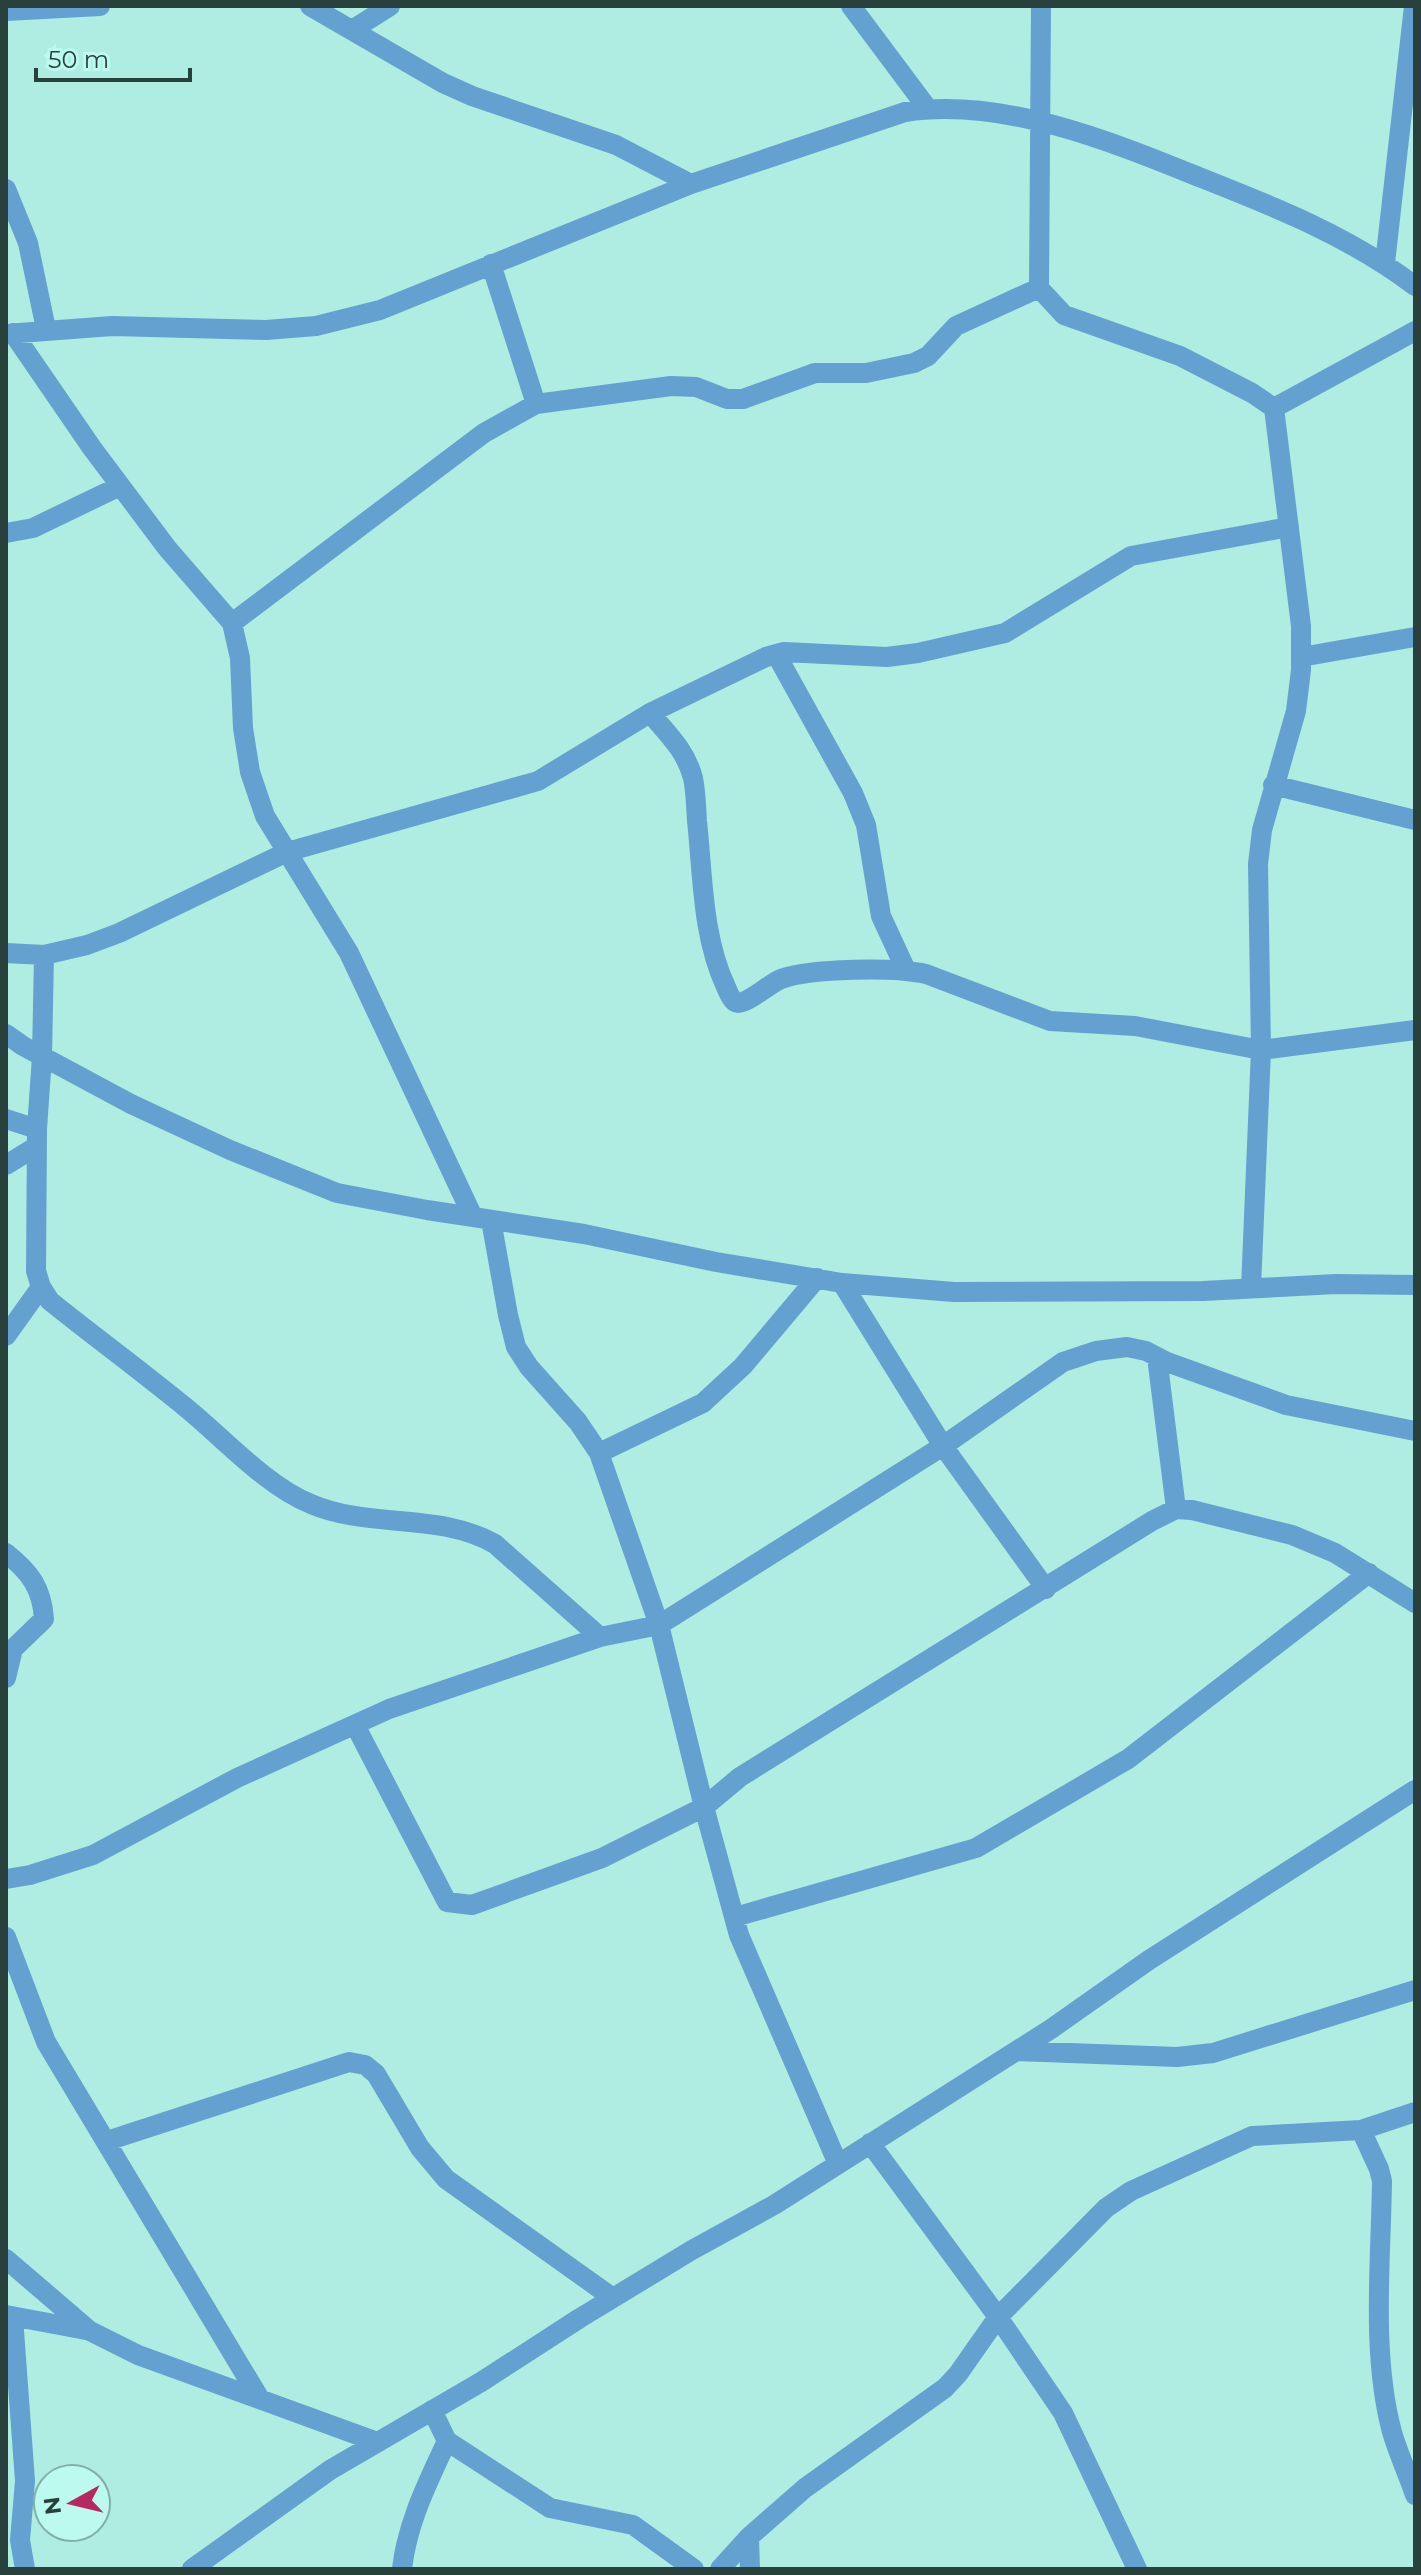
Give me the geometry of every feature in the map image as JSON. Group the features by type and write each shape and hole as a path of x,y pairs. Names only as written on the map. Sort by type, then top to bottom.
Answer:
{"street":[{"path":"6,11 100,6"},
{"path":"310,6 443,83 472,96 616,145 691,184"},
{"path":"352,30 390,6"},
{"path":"851,6 928,109"},
{"path":"1041,6 1039,288 1064,315 1180,356 1252,393 1274,408 1301,626 1301,657 1296,711 1273,785 1262,830 1258,864 1261,1050 1251,1288"},
{"path":"1385,263 1407,145 1414,6"},
{"path":"838,2164 754,1972 735,1917 659,1625 599,1453 578,1422 529,1367 516,1347 482,1219 349,953 265,816 250,772 243,728 240,658 232,623 167,548 10,334 112,326 266,330 316,326 380,310 691,184 905,112 928,109 1009,115 1041,121 1117,144 1302,218 1385,263 1415,286"},
{"path":"6,189 28,243 46,329"},
{"path":"491,264 536,404"},
{"path":"232,623 484,433 536,404 671,386 696,387 727,399 743,399 815,373 866,373 914,363 928,356 956,326 1039,288"},
{"path":"1274,408 1415,331"},
{"path":"6,533 33,528 120,486"},
{"path":"6,953 44,955 119,933 287,852 538,781 650,713 776,654 887,657 1005,633 1131,556 1289,527"},
{"path":"1301,657 1415,637"},
{"path":"776,654 853,793 866,825 881,916 906,970"},
{"path":"650,713 680,746 693,780 709,940 718,970 733,1001 739,1005 782,979 805,974 906,970 926,974 1050,1021 1135,1026 1261,1050 1415,1030"},
{"path":"1273,785 1415,820"},
{"path":"44,955 36,1271 50,1301 186,1408 283,1490 330,1511 458,1528 483,1537 495,1544 600,1637"},
{"path":"6,1034 131,1104 230,1150 337,1193 584,1234 716,1262 842,1283 954,1292 1203,1291 1336,1284 1415,1285"},
{"path":"6,1119 37,1138"},
{"path":"6,1165 37,1138"},
{"path":"599,1453 703,1403 743,1366 817,1278"},
{"path":"842,1283 943,1446 1046,1589"},
{"path":"6,1336 41,1287"},
{"path":"6,1879 30,1875 93,1855 237,1778 389,1709 600,1637 659,1625 943,1446 1063,1362 1096,1351 1127,1347 1286,1405 1415,1431"},
{"path":"1157,1357 1176,1509"},
{"path":"355,1725 447,1902 472,1905 602,1858 704,1807 740,1777 1176,1509 1192,1510 1292,1535 1335,1553 1415,1603"},
{"path":"6,1553 33,1578 40,1591 44,1619 13,1649 6,1678"},
{"path":"735,1917 976,1848 1128,1759 1369,1573"},
{"path":"192,2569 330,2470 613,2298 774,2205 1415,1790"},
{"path":"6,1937 46,2042 260,2399"},
{"path":"1016,2051 1177,2057 1213,2053 1415,1990"},
{"path":"107,2141 349,2062 365,2065 376,2074 420,2148 446,2179 613,2298"},
{"path":"720,2569 749,2537 805,2488 945,2388 998,2317 1106,2208 1131,2191 1252,2136 1361,2130 1415,2112"},
{"path":"1361,2130 1382,2181 1380,2327 1386,2402 1415,2495"},
{"path":"870,2143 998,2317 1063,2413 1137,2569"},
{"path":"6,2259 90,2331 138,2355 377,2442"},
{"path":"25,2569 20,2540 25,2481 10,2316 90,2331"},
{"path":"432,2410 447,2441 550,2508 633,2525 694,2569"},
{"path":"402,2569 405,2545 419,2503 447,2441"},
{"path":"749,2537 750,2569"}]}
